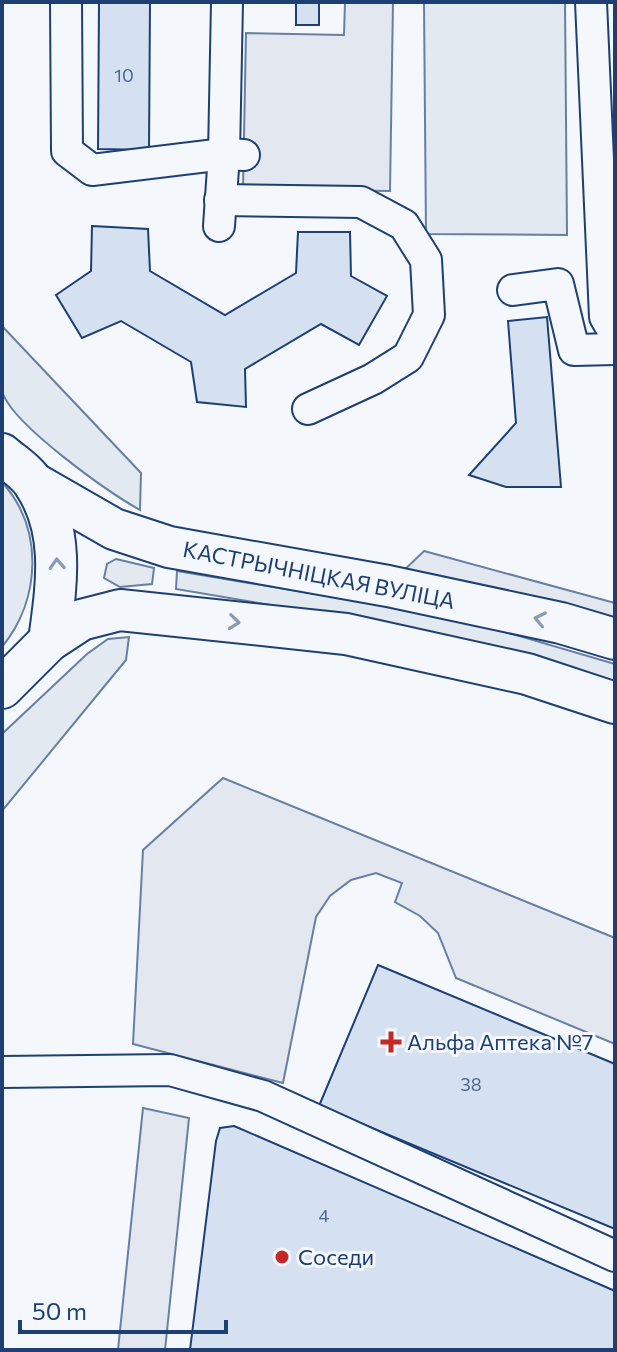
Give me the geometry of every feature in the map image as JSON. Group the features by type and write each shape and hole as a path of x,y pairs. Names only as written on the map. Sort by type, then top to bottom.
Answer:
{"main road":[{"path":"2,454 34,483 54,533 58,571 49,641"},
{"name":"КАСТРЫЧНІЦКАЯ ВУЛІЦА","path":"34,483 114,529 169,547 388,586 561,623 615,639"},
{"path":"2,687 49,641 81,620 120,610 346,634 527,674 615,703"}],"lane":[{"path":"66,2 67,151 92,170 234,154"},
{"path":"227,2 234,79 234,154 219,213 361,202 404,225 426,260 429,315 408,357 373,379 308,409"},
{"path":"591,2 605,317 615,334"},
{"path":"513,290 558,284 574,350 615,349"},
{"path":"2,1072 170,1070 263,1096 615,1256"}],"shaded area":[{"path":"345,2 393,2 390,191 243,189 246,33 344,35"},
{"path":"424,2 565,2 567,235 426,234"},
{"path":"2,326 141,473 140,510 64,458 11,408 2,388"},
{"path":"2,482 16,501 25,521 31,542 32,564 24,608 2,647"},
{"path":"424,551 615,603 615,631 397,577"},
{"path":"116,559 154,568 152,584 120,587 104,578 107,564"},
{"path":"177,571 454,617 615,664 615,686 412,629 176,589"},
{"path":"129,637 126,660 2,811 2,734 87,654 108,639"},
{"path":"223,778 615,938 615,1044 456,978 438,933 420,916 395,902 402,883 376,873 351,880 330,896 316,917 283,1083 133,1044 143,850"},
{"path":"143,1108 189,1118 165,1350 118,1350"}],"building":[{"path":"99,2 150,2 149,150 98,149"},
{"path":"296,2 319,2 319,25 296,25"},
{"path":"92,226 148,229 150,271 225,315 296,273 298,232 350,232 351,276 387,296 359,345 321,324 245,369 246,407 197,402 191,362 121,321 82,338 56,295 91,271"},
{"path":"547,317 561,487 506,487 469,475 516,423 508,321"},
{"path":"378,965 615,1064 615,1229 319,1106"},
{"path":"234,1126 615,1291 615,1350 190,1350 216,1141 220,1128"}],"place":[{"name":"Альфа Аптека №7","path":"391,1042"},
{"name":"Соседи","path":"282,1257"}]}
